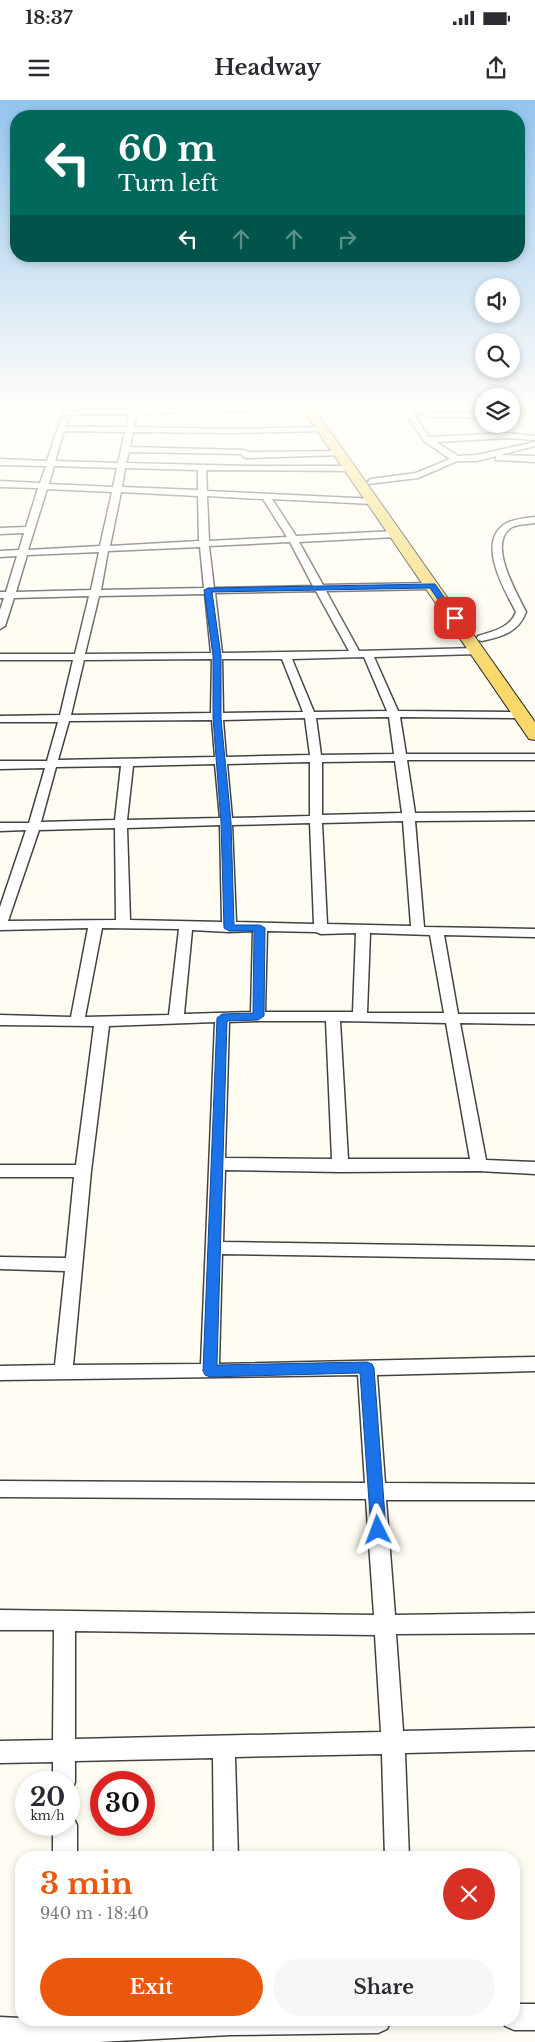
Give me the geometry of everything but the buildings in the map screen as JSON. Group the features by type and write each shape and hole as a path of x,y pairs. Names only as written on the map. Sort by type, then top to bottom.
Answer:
{"main road":[{"path":"371,498 432,586 480,644"},
{"path":"382,498 528,712 535,735"}],"street":[{"path":"0,626 4,595 23,553 39,498"},
{"path":"114,498 96,593 64,720 34,826 0,926 123,924 229,928 535,933"},
{"path":"202,498 208,590 217,656 217,718 226,822 229,928"},
{"path":"267,498 319,587 361,653 394,714 409,817 418,931"},
{"path":"301,498 373,501"},
{"path":"0,658 286,656 361,653 480,644 517,624 521,612 498,561 496,544 502,531 507,526 535,520"},
{"path":"0,531 30,530"},
{"path":"0,554 204,542 396,534"},
{"path":"4,595 432,586"},
{"path":"286,656 310,716 316,760 316,820 321,930"},
{"path":"0,719 217,718 528,712"},
{"path":"0,765 401,757 535,757"},
{"path":"123,924 121,823 127,763"},
{"path":"0,827 409,817 535,816"},
{"path":"77,1020 96,924"},
{"path":"176,1018 186,927"},
{"path":"258,1016 260,928"},
{"path":"360,1016 362,930"},
{"path":"436,931 479,1165"},
{"path":"0,1020 77,1020 102,1022 258,1016 535,1019"},
{"path":"332,1017 340,1166"},
{"path":"210,1371 222,1018"},
{"path":"63,1373 83,1171 102,1022"},
{"path":"217,1164 340,1166 479,1165 535,1171"},
{"path":"0,1171 83,1171"},
{"path":"215,1248 535,1253"},
{"path":"0,1263 74,1266"},
{"path":"0,1373 210,1371 535,1364"},
{"path":"367,1368 392,1742 397,1851"},
{"path":"0,1489 535,1492"},
{"path":"0,1620 384,1625 535,1623"},
{"path":"64,1771 65,1621"},
{"path":"0,1752 535,1739"},
{"path":"224,1747 226,1851"},
{"path":"65,1836 66,1851"},
{"path":"520,2018 535,2017"},
{"path":"0,2030 69,2031 150,2026"}],"route":[{"path":"378,1530 367,1368 210,1371 222,1018 258,1016 260,928 229,928 226,822 217,718 217,656 208,590 432,586 455,618"}]}
